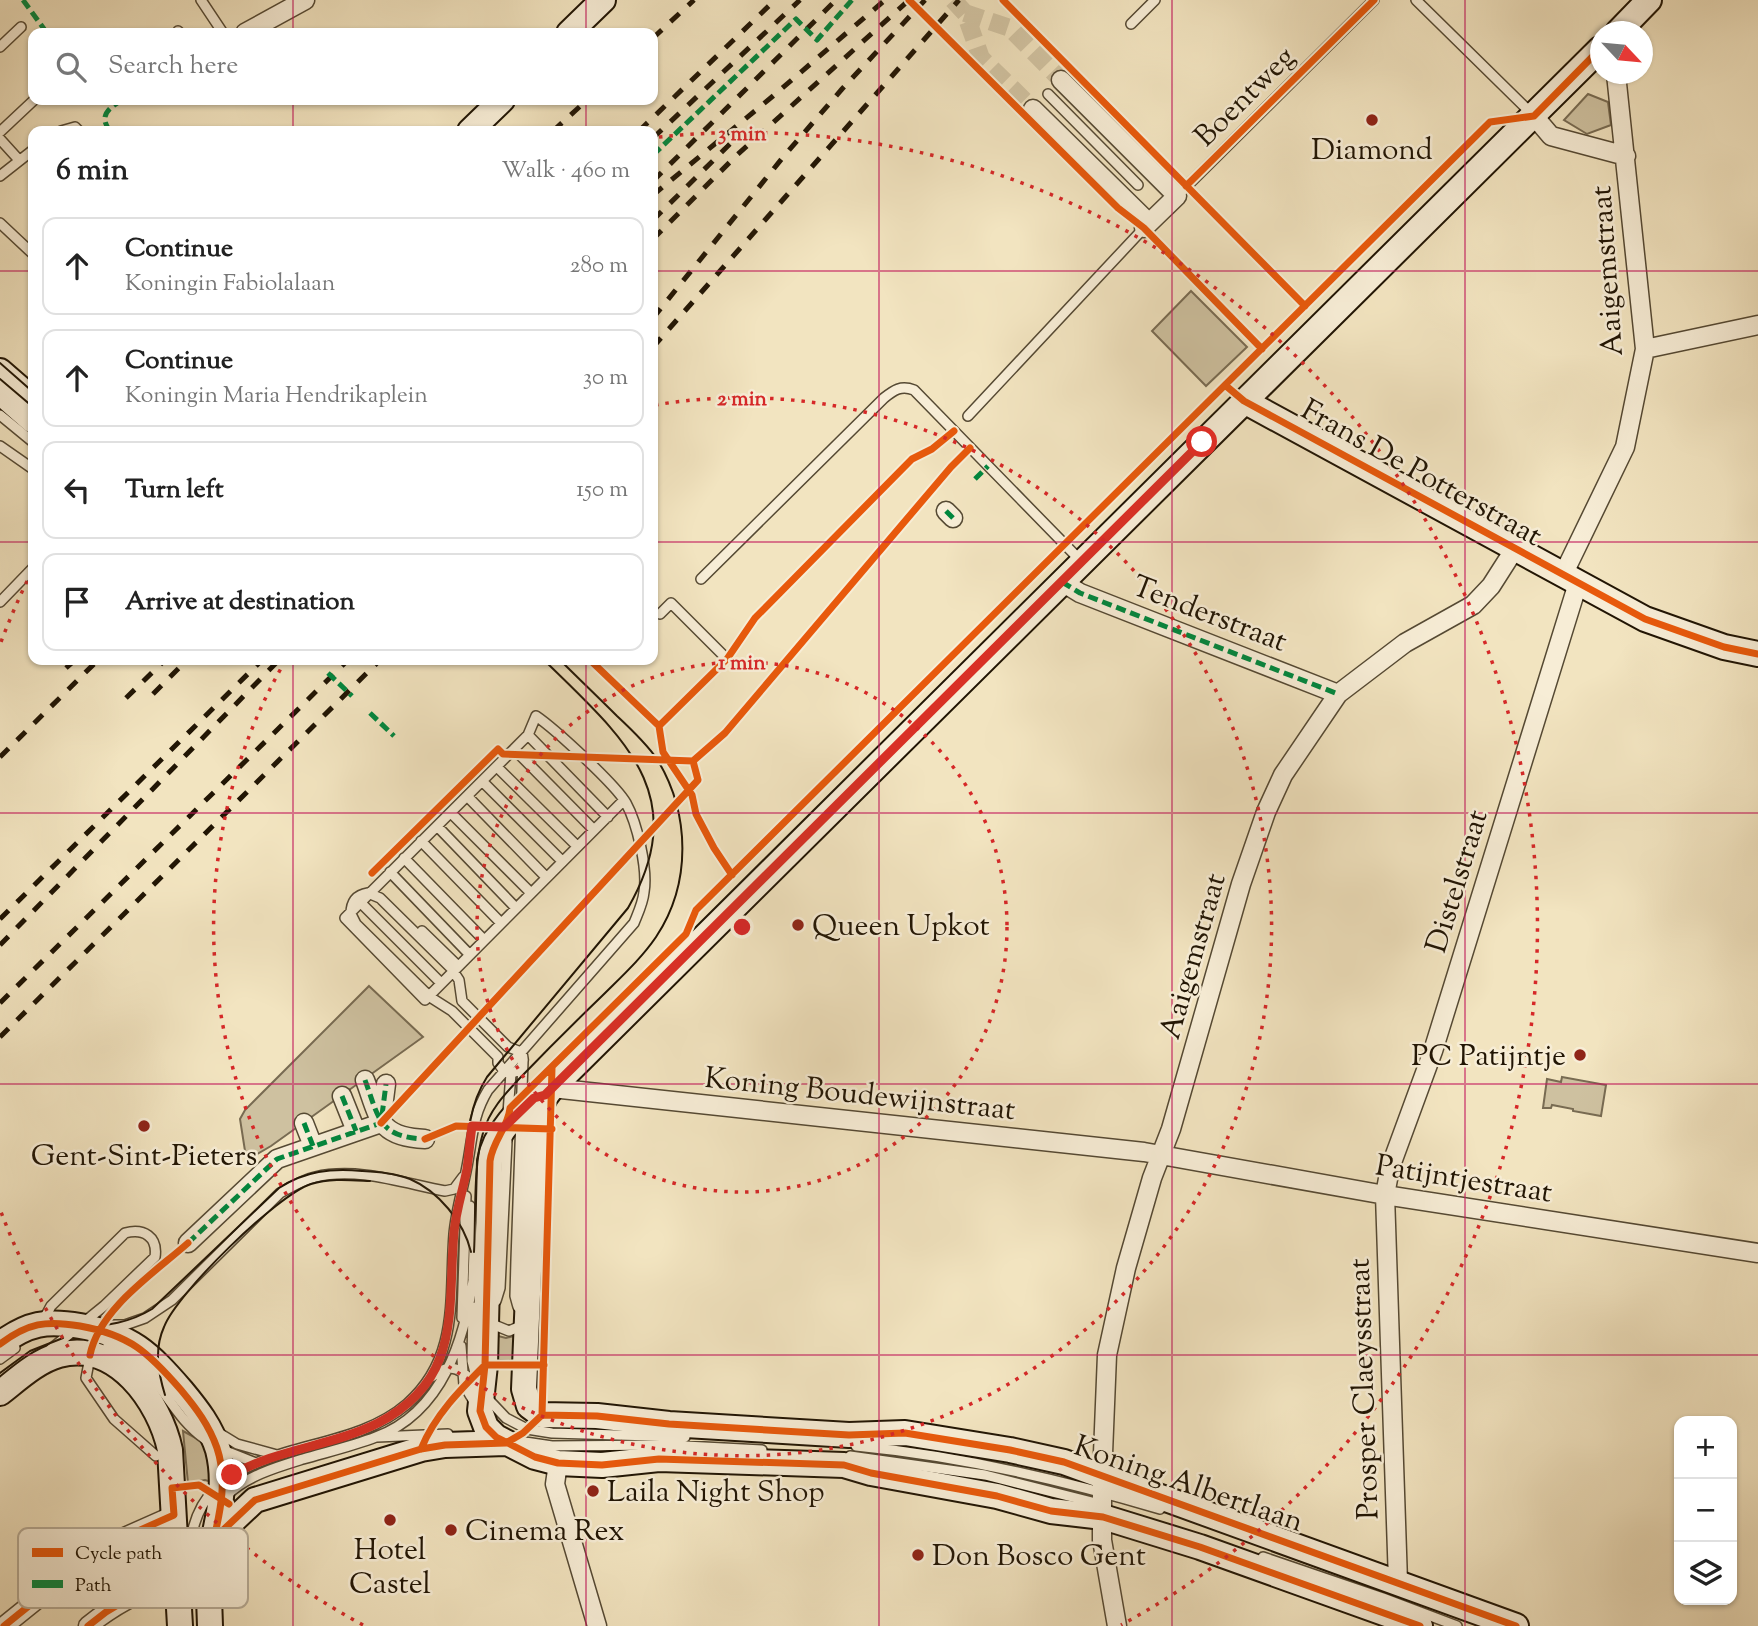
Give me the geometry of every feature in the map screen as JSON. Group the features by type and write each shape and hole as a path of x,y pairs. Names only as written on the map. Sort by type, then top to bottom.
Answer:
{"street":[{"path":"254,28 305,0"},
{"path":"574,28 603,0"},
{"path":"1629,21 1649,0"},
{"path":"528,1323 534,1141 537,1114 549,1092 1590,60"},
{"path":"1061,80 1177,196"},
{"name":"Aaigemstraat","path":"1571,579 1625,447 1645,349 1617,84"},
{"path":"475,126 497,105"},
{"path":"1033,109 1146,225"},
{"name":"Aaigemstraat","path":"1534,116 1552,136 1626,156"},
{"name":"Boentweg","path":"1146,225 1177,196"},
{"path":"1645,349 1758,325"},
{"path":"0,371 28,396"},
{"path":"0,392 28,417"},
{"name":"Frans De Potterstraat","path":"1244,401 1645,619 1724,647 1758,654"},
{"name":"Aaigemstraat","path":"1117,1626 1102,1540 1107,1355 1126,1268 1152,1178 1241,884 1266,811 1283,775 1338,694 1405,643 1473,605 1491,586 1514,550"},
{"name":"Distelstraat","path":"1385,1195 1390,1168 1433,1051 1571,579"},
{"name":"Tenderstraat","path":"1062,582 1080,593 1338,694"},
{"path":"365,1080 381,1123 388,1130 401,1136 425,1139"},
{"path":"381,1123 386,1084"},
{"path":"509,1440 486,1426 481,1401 485,1365 490,1161 496,1140 509,1122 534,1098 549,1092"},
{"name":"Koning Boudewijnstraat","path":"549,1092 1161,1155"},
{"path":"342,1096 356,1131"},
{"path":"304,1123 313,1146"},
{"path":"188,1243 277,1159 381,1123"},
{"name":"Patijntjestraat","path":"1161,1155 1385,1195 1758,1253"},
{"name":"Prosper Claeysstraat","path":"1385,1195 1398,1582"},
{"path":"24,1337 61,1322 72,1332 116,1334 155,1360 199,1412 212,1435 222,1491 210,1528"},
{"name":"Koning Albertlaan","path":"528,1323 525,1397 529,1406 542,1415 597,1416 669,1424 791,1429 849,1435 905,1433 1010,1450 1063,1462 1105,1500 1212,1551 1420,1626"},
{"path":"0,1392 33,1368 59,1355 80,1352 118,1367 135,1381 162,1420 170,1450 174,1515 181,1528"},
{"path":"225,1528 256,1500 280,1491 421,1449 446,1444 509,1440"},
{"name":"Koning Albertlaan","path":"509,1440 535,1457 558,1463 602,1465 659,1459 844,1465 871,1473 997,1496 1051,1511 1105,1500 1398,1582 1516,1626"},
{"path":"558,1463 555,1484 597,1626"},
{"path":"144,1528 174,1515"},
{"path":"4,1626 26,1608"},
{"path":"88,1626 115,1608"},
{"path":"180,1626 186,1608"},
{"path":"207,1608 210,1626"}],"lane":[{"path":"201,0 220,28"},
{"path":"1131,24 1155,0"},
{"name":"Boentweg","path":"1177,196 1374,0"},
{"path":"1416,0 1534,116"},
{"path":"0,47 21,27"},
{"path":"1048,94 1138,184"},
{"path":"0,132 29,105"},
{"path":"0,139 28,157 0,176"},
{"path":"0,223 28,249"},
{"path":"968,416 1146,225"},
{"path":"701,579 884,398 895,389 905,387 914,390 1082,563"},
{"path":"0,415 28,439"},
{"path":"0,446 28,466"},
{"path":"0,602 28,573"},
{"path":"660,614 671,603 727,659"},
{"path":"423,1386 438,1363 449,1327 455,1225 474,1119 488,1090 626,933 638,913 645,890 645,877 633,820 624,800 536,716 528,735 345,918 425,1000 624,800"},
{"path":"528,735 607,817"},
{"path":"514,749 594,830"},
{"path":"497,767 577,846"},
{"path":"482,781 562,861"},
{"path":"468,797 546,877"},
{"path":"451,813 531,892"},
{"path":"437,826 516,908"},
{"path":"421,841 501,923"},
{"path":"404,858 484,940"},
{"path":"390,872 470,955"},
{"path":"376,887 458,966"},
{"path":"368,893 380,898 456,975 461,1001 509,1047 521,1052 523,1060 515,1296 528,1323 509,1331 486,1321 496,1303 500,1288 511,1073 500,1067 499,1057 452,1011 430,997 353,920 351,908 357,897 368,893"},
{"path":"360,902 441,983"},
{"path":"511,1073 520,1068 523,1060"},
{"path":"72,1332 125,1325 145,1318 172,1300 280,1193 300,1182 334,1175 389,1178 445,1191 454,1189 461,1182 467,1169"},
{"path":"467,1169 474,1252 472,1361 481,1401"},
{"path":"467,1169 461,1371 464,1385 481,1401 517,1425 552,1433 782,1440 901,1450 1000,1467 1105,1500"},
{"path":"0,1359 125,1233 134,1230 153,1239 155,1257 33,1368"},
{"path":"377,1437 415,1415 449,1368 461,1336 474,1275"},
{"path":"90,1355 86,1378 114,1419 156,1456"},
{"path":"195,1528 204,1503 255,1463 377,1423 407,1404 441,1369 461,1371 481,1401"},
{"path":"222,1491 296,1461 377,1437 428,1433 552,1446 666,1445 779,1451"},
{"path":"212,1435 279,1456"},
{"path":"212,1435 255,1463 296,1461"},
{"path":"817,1454 900,1462 985,1475 1166,1511"},
{"path":"1178,1515 1489,1626"},
{"path":"1252,1553 1457,1626"},
{"path":"189,1608 190,1626"}],"shaded area":[{"path":"1588,94 1608,102 1611,125 1587,134 1564,120"},
{"path":"1191,291 1247,347 1206,386 1152,331"},
{"path":"369,986 423,1037 252,1157 245,1151 240,1119 245,1110"},
{"path":"1562,1077 1606,1085 1601,1116 1552,1105 1551,1108 1543,1108 1547,1079 1561,1082"},
{"path":"490,1334 506,1338 523,1334 520,1361 489,1360"},
{"path":"183,1431 205,1443 212,1482 205,1480 188,1483"}],"tunnel":[{"path":"953,0 965,13 981,58 1033,109"},
{"path":"965,13 1010,28 1061,80"}],"tram line":[{"path":"0,363 28,388"},
{"path":"0,379 28,403"},
{"path":"467,1169 470,1122 476,1099 487,1077 628,908 646,867 654,831 651,799 640,769 599,715 549,665"},
{"path":"474,1252 478,1160 483,1133 493,1110 519,1079 650,945 668,916 681,871 681,825 676,802 657,759 638,736 565,665"},
{"path":"81,1326 118,1323 152,1309 279,1188 319,1172 351,1170 386,1173 420,1184 440,1199 456,1219 471,1252"},
{"path":"165,1395 158,1361 161,1335 173,1312 207,1270 253,1225 295,1192 325,1181 370,1181"},
{"path":"0,1373 30,1351 63,1338"}],"railway":[{"path":"658,33 694,0"},
{"path":"644,126 775,0"},
{"path":"658,133 800,0"},
{"path":"658,176 836,0"},
{"path":"658,191 885,0"},
{"path":"658,234 737,155 909,0"},
{"path":"658,312 784,156 925,0"},
{"path":"658,341 959,0"},
{"path":"558,126 582,105"},
{"path":"658,215 738,136"},
{"path":"66,668 69,665"},
{"path":"0,757 93,665"},
{"path":"126,698 160,665"},
{"path":"153,694 182,665"},
{"path":"0,919 257,665"},
{"path":"0,945 274,665"},
{"path":"0,1003 343,665"},
{"path":"0,1037 375,665"}],"marked path":[{"path":"23,0 43,28"},
{"path":"658,150 796,19 817,40 852,0"},
{"path":"107,126 105,116 115,105"},
{"path":"975,479 988,466"},
{"path":"946,511 953,518"},
{"path":"1062,582 1080,593 1338,694"},
{"path":"328,673 352,696"},
{"path":"370,713 394,736"},
{"path":"365,1080 378,1115 389,1129 398,1134 425,1139"},
{"path":"188,1243 277,1159 381,1123 386,1084"},
{"path":"342,1096 356,1131"},
{"path":"304,1123 313,1146"}],"cycle path":[{"path":"909,0 1118,208 1144,228 1262,349"},
{"path":"1003,0 1305,306"},
{"path":"1186,186 1374,0"},
{"path":"1420,1626 1200,1547 1103,1517 1051,1511 997,1496 871,1473 844,1465 659,1459 602,1465 558,1463 535,1457 496,1437 486,1427 480,1411 485,1365 490,1161 510,1108 686,934 696,910 1490,122 1534,116 1590,59"},
{"path":"1225,385 1244,401 1645,619 1724,647 1758,654"},
{"path":"659,726 727,659 755,618 912,459 932,449 954,431"},
{"path":"693,761 725,733 970,448"},
{"path":"595,665 659,726 663,752 692,795 696,814 732,875"},
{"path":"372,873 498,749 503,754 693,761 698,780 381,1123"},
{"path":"225,1528 255,1500 421,1449 445,1445 506,1443 523,1433 542,1415 552,1068"},
{"path":"425,1139 456,1126 552,1129"},
{"path":"90,1355 95,1338 116,1307 144,1279 188,1243"},
{"path":"0,1344 29,1327 57,1323 112,1334 148,1355 192,1403 214,1440 222,1471 221,1505 216,1528"},
{"path":"421,1449 441,1414 485,1365 544,1365"},
{"path":"542,1415 597,1416 669,1424 849,1435 905,1433 1010,1450 1064,1462 1516,1626"},
{"path":"145,1528 174,1515 172,1488 199,1485 229,1504"},
{"path":"4,1626 26,1608"},
{"path":"88,1626 113,1608"}],"place":[{"name":"Diamond","path":"1372,120"},
{"name":"Queen Upkot","path":"798,925"},
{"name":"PC Patijntje","path":"1580,1055"},
{"name":"Gent-Sint-Pieters","path":"144,1126"},
{"name":"Laila Night Shop","path":"593,1491"},
{"name":"Hotel Castel","path":"390,1520"},
{"name":"Cinema Rex","path":"451,1530"},
{"name":"Don Bosco Gent","path":"918,1555"}],"route":[{"path":"232,1475 255,1463 367,1428 407,1404 431,1375 446,1341 451,1314 455,1225 470,1153 472,1126 504,1127 534,1098 545,1095 1202,442"}]}
